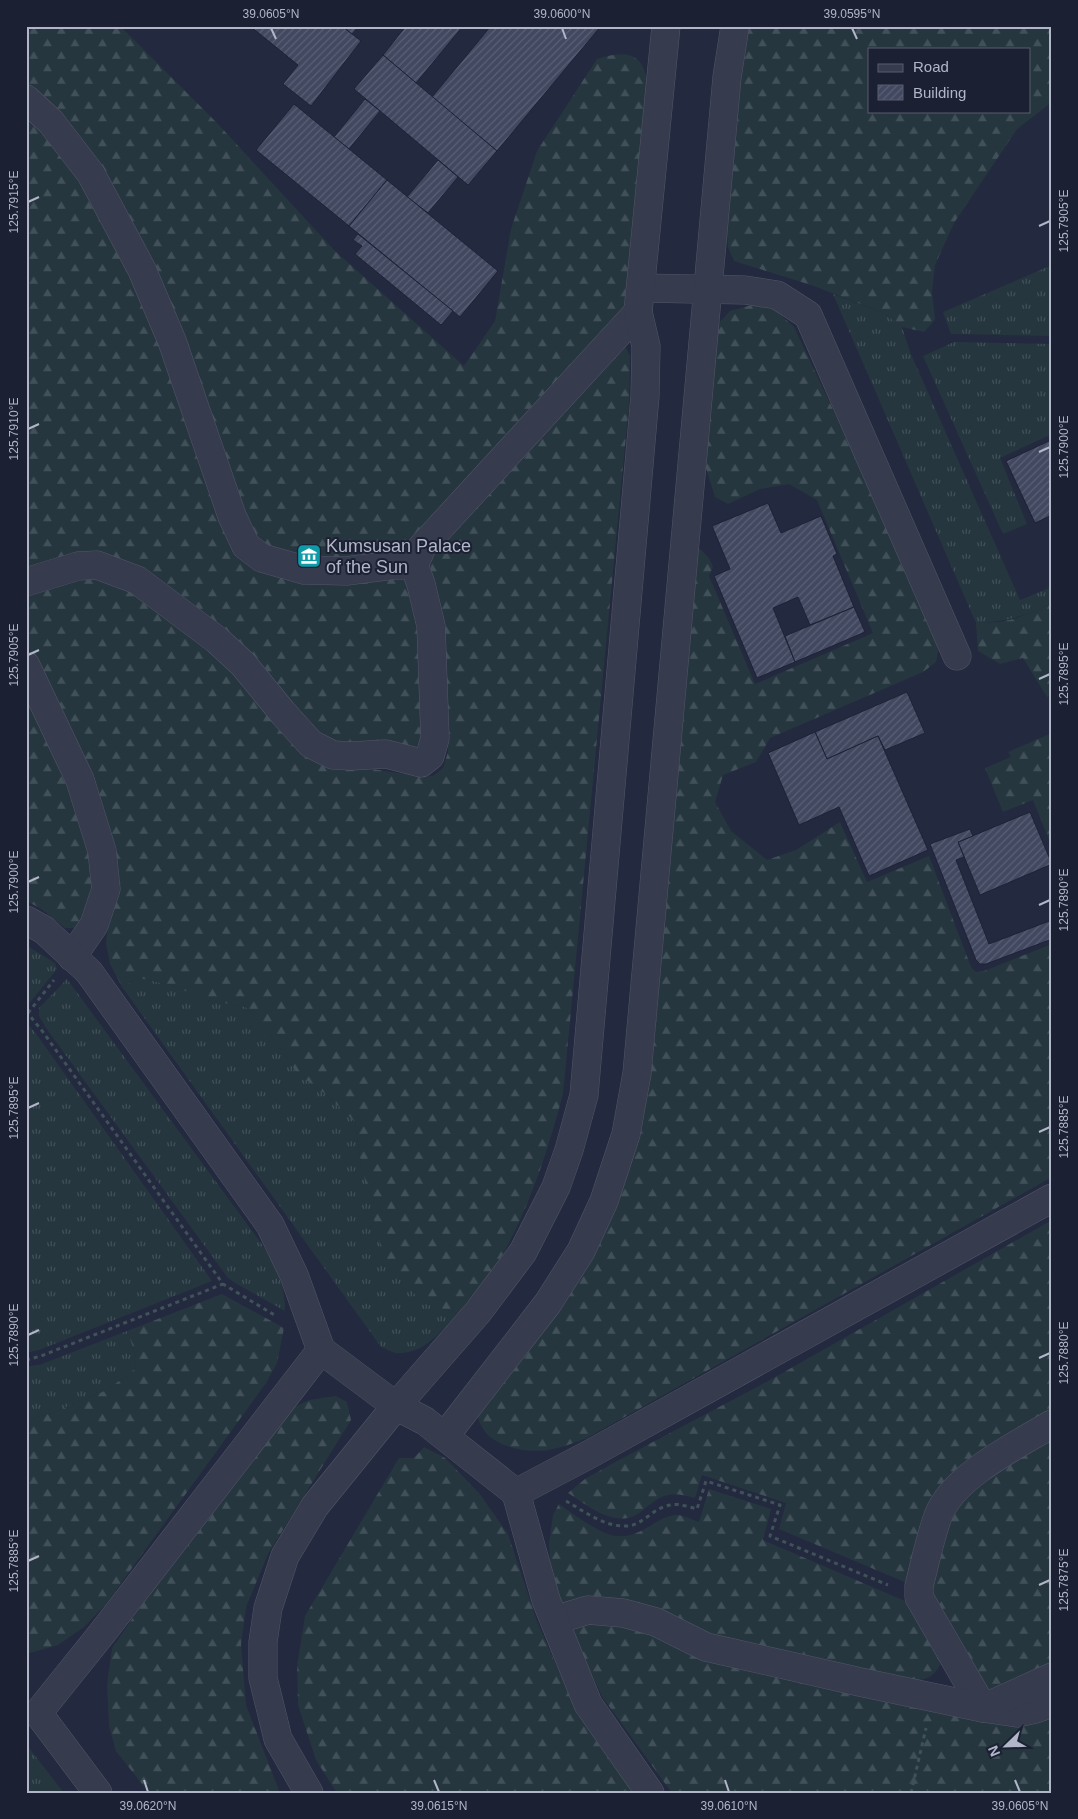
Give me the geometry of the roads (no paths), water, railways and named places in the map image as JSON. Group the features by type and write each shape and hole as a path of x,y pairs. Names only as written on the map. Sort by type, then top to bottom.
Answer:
{"street":[{"path":"309,1793 278,1739 263,1678 263,1642 268,1608 285,1556 315,1506 396,1406 478,1312 523,1252 556,1187 584,1095 645,396 646,346 640,300 666,26"},
{"path":"445,1436 548,1303 581,1251 604,1201 626,1134 637,1073 727,77 735,26"},
{"path":"26,99 51,122 91,174 142,270 172,340 232,516 246,546 262,558 304,570 346,571 394,565 414,565"},
{"path":"26,582 78,566 97,565 138,580 209,634 243,664 283,714 311,744 332,755 386,754 421,763 430,756 435,738 431,626 421,584 414,565 422,548 640,300 708,290 745,290 777,295 808,315 958,656"},
{"path":"26,666 80,780 102,851 106,889 94,926 72,957"},
{"path":"26,920 44,930 89,972 270,1224 294,1275 320,1350 396,1406 425,1421 516,1492 546,1600 588,1704 650,1793"},
{"path":"516,1492 590,1454 1052,1198"},
{"path":"98,1793 32,1709 109,1624 320,1350"},
{"path":"983,1708 919,1597 922,1577 938,1515 950,1494 971,1475 1052,1424"},
{"path":"554,1620 588,1610 623,1613 656,1622 706,1647 983,1708 1017,1713 1052,1703"},
{"path":"983,1708 1052,1677"}],"place":[{"name":"Kumsusan Palace of the Sun","path":"309,556"}]}
